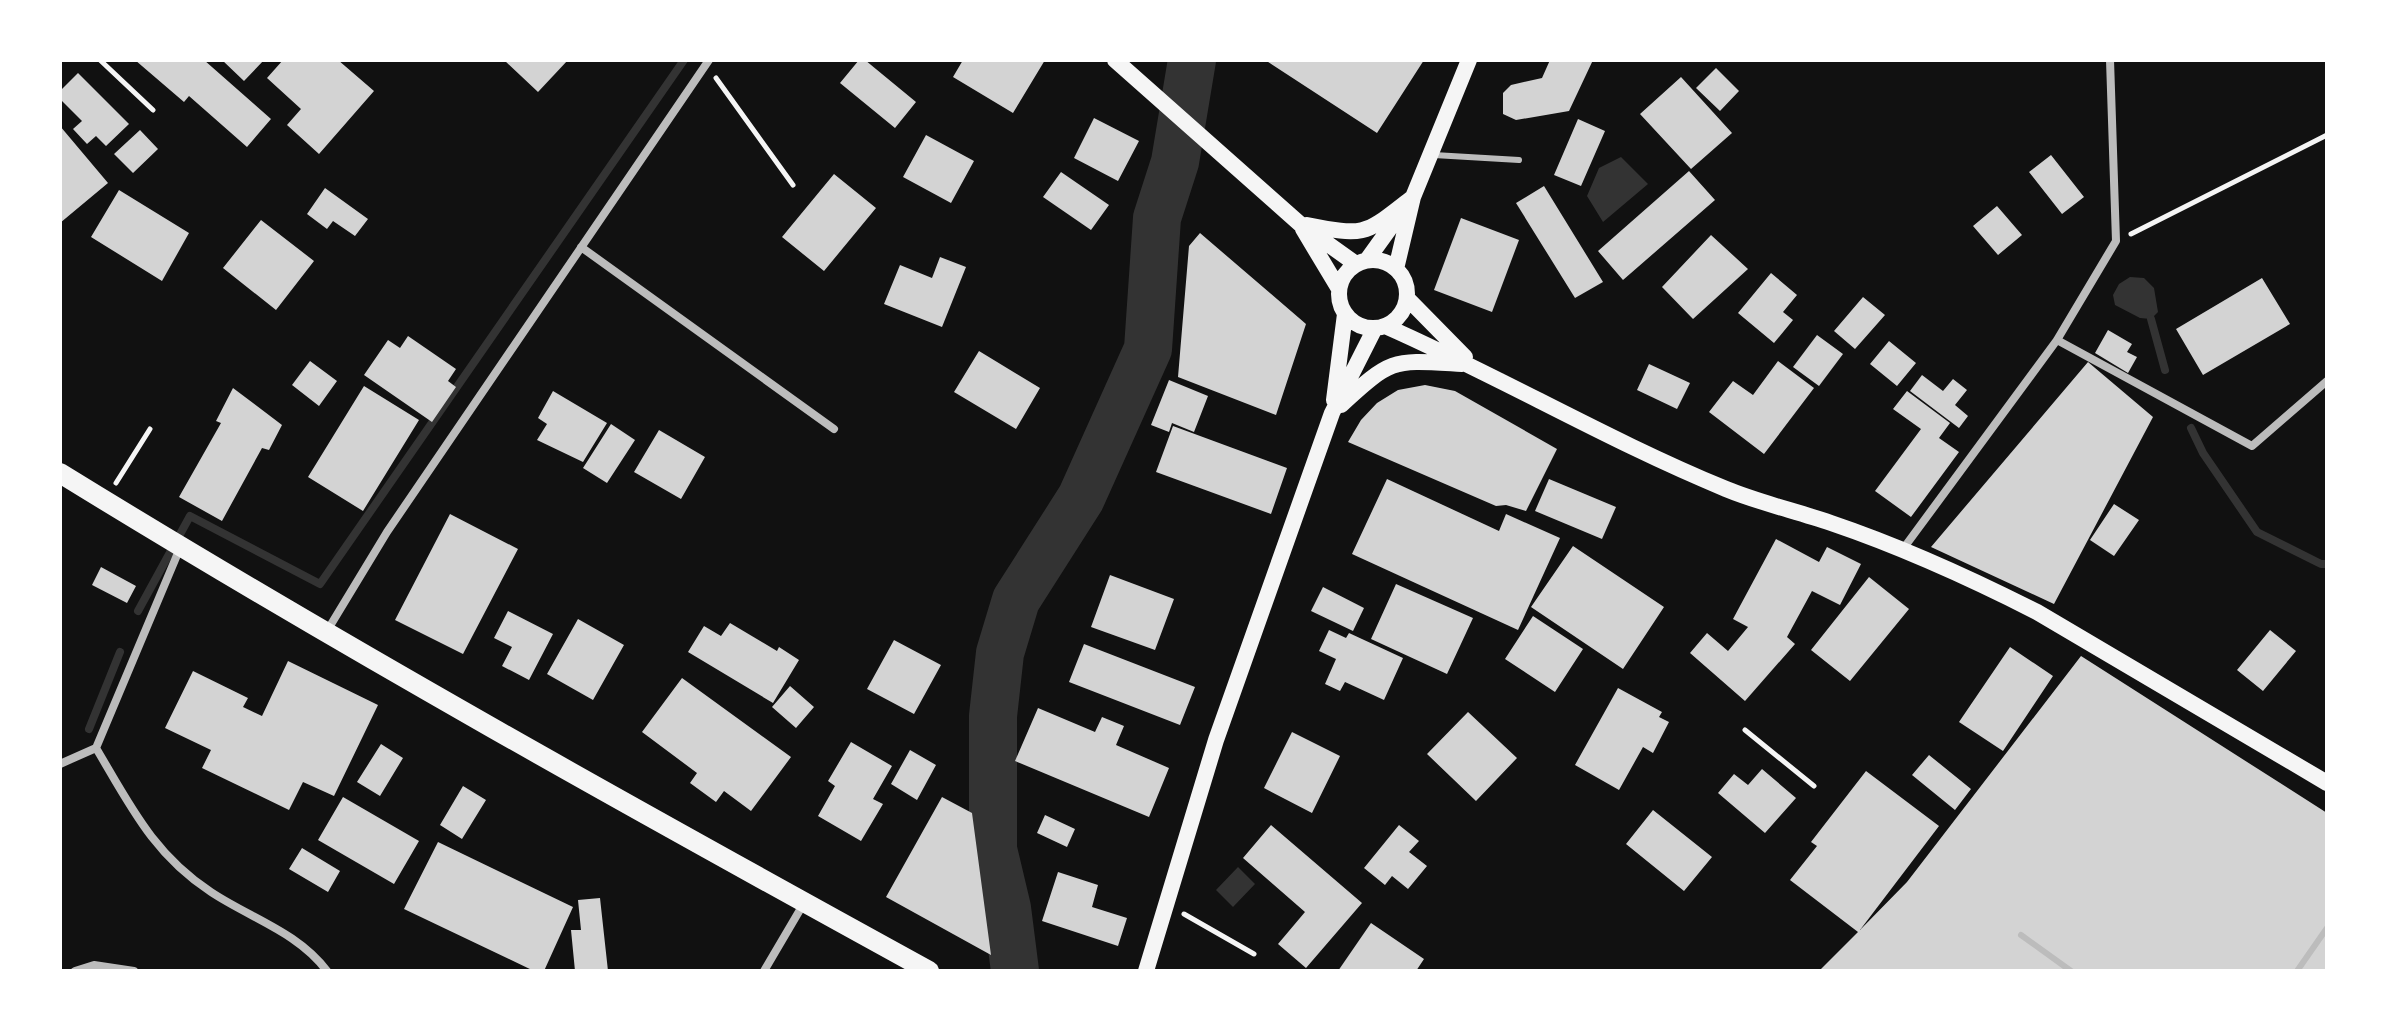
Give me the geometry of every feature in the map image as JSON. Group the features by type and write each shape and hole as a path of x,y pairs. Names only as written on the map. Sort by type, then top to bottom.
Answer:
{"main road":[{"path":"1396,269 1413,197 1469,60"},
{"path":"1121,65 1300,224 1362,262 1383,261 1396,269 1405,282 1407,298 1400,315 1380,327 1332,413 1216,740 1146,971"},
{"path":"1300,224 1353,234 1376,226 1413,197"},
{"path":"1339,289 1342,279 1362,262 1413,197"},
{"path":"1300,224 1339,289 1345,314 1332,413"},
{"path":"1407,298 1472,364"},
{"path":"1345,314 1362,327 1380,327 1472,364 1642,453 1731,491 1903,549 2037,612 2327,783"},
{"path":"1332,413 1377,371 1401,361 1472,364"},
{"path":"60,473 180,547 929,971"}],"street":[{"path":"1903,549 2057,340 2116,241 2110,60"},
{"path":"327,631 387,532 708,62"},
{"path":"581,247 834,429"},
{"path":"2057,340 2252,446 2327,381"},
{"path":"60,764 96,748 180,547"},
{"path":"96,748 152,842 209,891 312,951 327,971"},
{"path":"764,971 804,902"},
{"path":"75,971 94,965 134,971"}],"lane":[{"path":"1430,155 1519,160"},
{"path":"2297,971 2327,928"},
{"path":"2021,935 2071,971"}],"path":[{"path":"100,60 153,110"},
{"path":"708,62 793,185"},
{"path":"2116,241 2327,135"},
{"path":"105,501 150,429"},
{"path":"1745,730 1814,786"},
{"path":"1166,904 1254,954"}],"shaded area":[{"path":"1621,157 1648,184 1603,222 1587,196 1599,168"},
{"path":"2130,277 2144,278 2154,288 2158,312 2151,319 2140,318 2115,305 2113,295 2119,284"},
{"path":"1238,867 1255,884 1233,907 1216,890"}],"building":[{"path":"135,60 204,60 271,119 247,147 189,96 184,102"},
{"path":"222,60 264,60 244,81"},
{"path":"283,60 338,60 374,91 319,154 287,125 301,109 267,78"},
{"path":"504,60 568,60 538,92"},
{"path":"859,60 865,60 916,102 895,128 840,83"},
{"path":"963,60 1045,60 1013,113 953,77"},
{"path":"1265,60 1424,60 1377,133"},
{"path":"1550,60 1593,60 1569,111 1516,120 1503,114 1503,93 1511,85 1542,78"},
{"path":"1716,68 1739,91 1720,111 1696,88"},
{"path":"78,73 129,124 106,146 96,136 87,144 73,129 82,121 60,99 60,91"},
{"path":"1681,77 1732,133 1691,169 1640,114"},
{"path":"1094,118 1139,141 1118,181 1074,158"},
{"path":"1578,119 1605,131 1581,186 1554,175"},
{"path":"60,126 108,183 60,223"},
{"path":"140,130 158,149 133,173 114,154"},
{"path":"926,135 974,161 951,203 903,177"},
{"path":"2051,155 2084,197 2062,214 2029,172"},
{"path":"1689,171 1715,200 1623,280 1598,251"},
{"path":"1061,172 1109,205 1091,230 1043,197"},
{"path":"834,174 876,208 824,271 782,237"},
{"path":"1544,186 1603,282 1575,298 1516,203"},
{"path":"325,188 368,219 355,236 333,221 327,229 307,214"},
{"path":"119,190 189,233 162,281 91,237"},
{"path":"1997,206 2022,235 1998,255 1973,226"},
{"path":"1461,218 1519,240 1492,312 1434,290"},
{"path":"261,220 314,261 276,310 223,268"},
{"path":"1200,233 1306,324 1276,415 1178,377 1189,246"},
{"path":"1711,235 1748,269 1693,319 1662,287"},
{"path":"940,257 966,267 942,327 884,304 900,265 932,278"},
{"path":"1771,273 1797,295 1783,312 1793,320 1774,343 1738,313"},
{"path":"2262,278 2290,324 2203,375 2176,329"},
{"path":"1863,297 1885,315 1855,349 1834,331"},
{"path":"2108,330 2132,344 2127,352 2137,357 2128,373 2095,353"},
{"path":"1817,335 1843,354 1819,386 1793,367"},
{"path":"408,336 456,369 448,381 456,387 432,422 364,375 388,340 400,348"},
{"path":"1889,341 1916,363 1897,386 1870,364"},
{"path":"979,351 1040,388 1016,429 954,392"},
{"path":"310,361 337,381 319,406 292,385"},
{"path":"1778,361 1814,388 1764,454 1709,412 1733,381 1753,395"},
{"path":"2088,362 2153,417 2054,604 1931,547"},
{"path":"1649,364 1690,383 1677,409 1637,390"},
{"path":"1922,375 1943,391 1953,379 1967,390 1955,405 1968,416 1959,428 1910,391"},
{"path":"1169,380 1208,396 1194,432 1172,423 1169,432 1151,425"},
{"path":"1425,385 1455,391 1557,449 1526,511 1506,505 1496,506 1348,442 1361,420 1377,403 1398,390"},
{"path":"364,386 419,420 363,511 308,477"},
{"path":"233,388 282,425 269,450 262,448 222,521 179,497 221,423 216,421"},
{"path":"553,391 607,423 583,462 537,440 547,424 538,418"},
{"path":"1907,391 1950,423 1939,438 1959,452 1911,517 1875,491 1921,429 1893,409"},
{"path":"611,424 635,440 607,483 583,468"},
{"path":"1173,426 1287,468 1271,514 1156,472"},
{"path":"659,430 705,457 681,499 634,472"},
{"path":"1387,479 1499,531 1506,514 1560,538 1518,630 1352,554"},
{"path":"1549,479 1616,507 1602,539 1535,511"},
{"path":"2114,504 2139,520 2114,556 2090,540"},
{"path":"450,514 518,549 463,654 395,620"},
{"path":"1776,539 1819,562 1827,547 1861,564 1840,605 1812,591 1787,637 1795,644 1745,701 1690,653 1707,633 1728,651 1748,627 1733,619"},
{"path":"1573,546 1664,607 1623,669 1531,607"},
{"path":"101,567 136,586 127,603 92,585"},
{"path":"1110,575 1174,599 1155,650 1091,627"},
{"path":"1869,577 1909,609 1850,681 1811,650"},
{"path":"1396,584 1473,618 1447,674 1371,639"},
{"path":"1323,587 1364,608 1353,631 1311,611"},
{"path":"508,611 553,634 529,680 502,666 512,647 494,638"},
{"path":"1533,616 1583,649 1555,692 1505,659"},
{"path":"578,619 624,645 593,700 547,674"},
{"path":"730,623 777,651 779,647 799,660 773,703 688,652 704,626 721,636"},
{"path":"1329,630 1346,638 1349,633 1403,658 1384,700 1345,682 1340,691 1325,684 1336,659 1319,651"},
{"path":"2270,630 2296,651 2263,691 2237,670"},
{"path":"894,640 941,665 914,714 867,689"},
{"path":"1084,644 1195,687 1180,725 1069,682"},
{"path":"2010,647 2053,676 2003,751 1959,722"},
{"path":"2081,656 2327,813 2327,971 1819,971 1858,932 1790,880 1817,846 1811,842 1866,771 1939,826 1860,930 1907,882"},
{"path":"288,661 378,705 334,796 303,782 289,810 202,768 211,750 165,728 193,671 248,698 243,707 262,716"},
{"path":"682,678 791,757 751,811 724,791 716,802 690,783 697,773 642,732"},
{"path":"790,686 814,707 796,728 772,707"},
{"path":"1618,688 1662,712 1659,717 1669,722 1653,753 1643,747 1619,790 1575,765"},
{"path":"1038,708 1095,732 1102,717 1124,726 1116,745 1169,768 1149,817 1015,761"},
{"path":"1468,712 1517,758 1476,801 1427,754"},
{"path":"1292,732 1340,756 1312,813 1264,788"},
{"path":"851,742 892,766 873,799 883,804 861,841 818,816 835,786 828,781"},
{"path":"381,744 403,758 380,796 357,782"},
{"path":"910,750 936,765 917,800 891,784"},
{"path":"1929,755 1971,789 1955,810 1912,775"},
{"path":"1762,769 1796,798 1765,833 1718,793 1734,774 1748,785"},
{"path":"463,786 486,800 462,839 440,825"},
{"path":"343,797 419,841 394,884 318,840"},
{"path":"942,797 972,813 991,955 886,897"},
{"path":"1653,810 1712,857 1684,891 1626,844"},
{"path":"1045,815 1075,829 1067,847 1037,833"},
{"path":"1271,825 1362,903 1306,968 1278,944 1305,912 1243,858"},
{"path":"1399,825 1419,841 1409,852 1427,866 1408,889 1392,876 1385,885 1364,868"},
{"path":"438,842 573,907 544,971 534,971 404,909"},
{"path":"302,848 340,871 328,892 289,869"},
{"path":"1058,872 1098,885 1092,907 1127,918 1118,946 1042,921"},
{"path":"600,898 608,971 575,971 571,930 581,930 578,900"},
{"path":"1371,923 1424,959 1416,971 1338,971"}],"waterway":[{"path":"138,611 190,516 320,584 684,60"},
{"path":"1015,971 1007,908 993,849 993,716 1000,653 1016,600 1081,498 1148,349 1157,218 1175,162 1192,60"},
{"path":"2151,319 2165,370"},
{"path":"2191,428 2203,453 2257,532 2321,564 2327,564"},
{"path":"89,729 120,652"}]}
